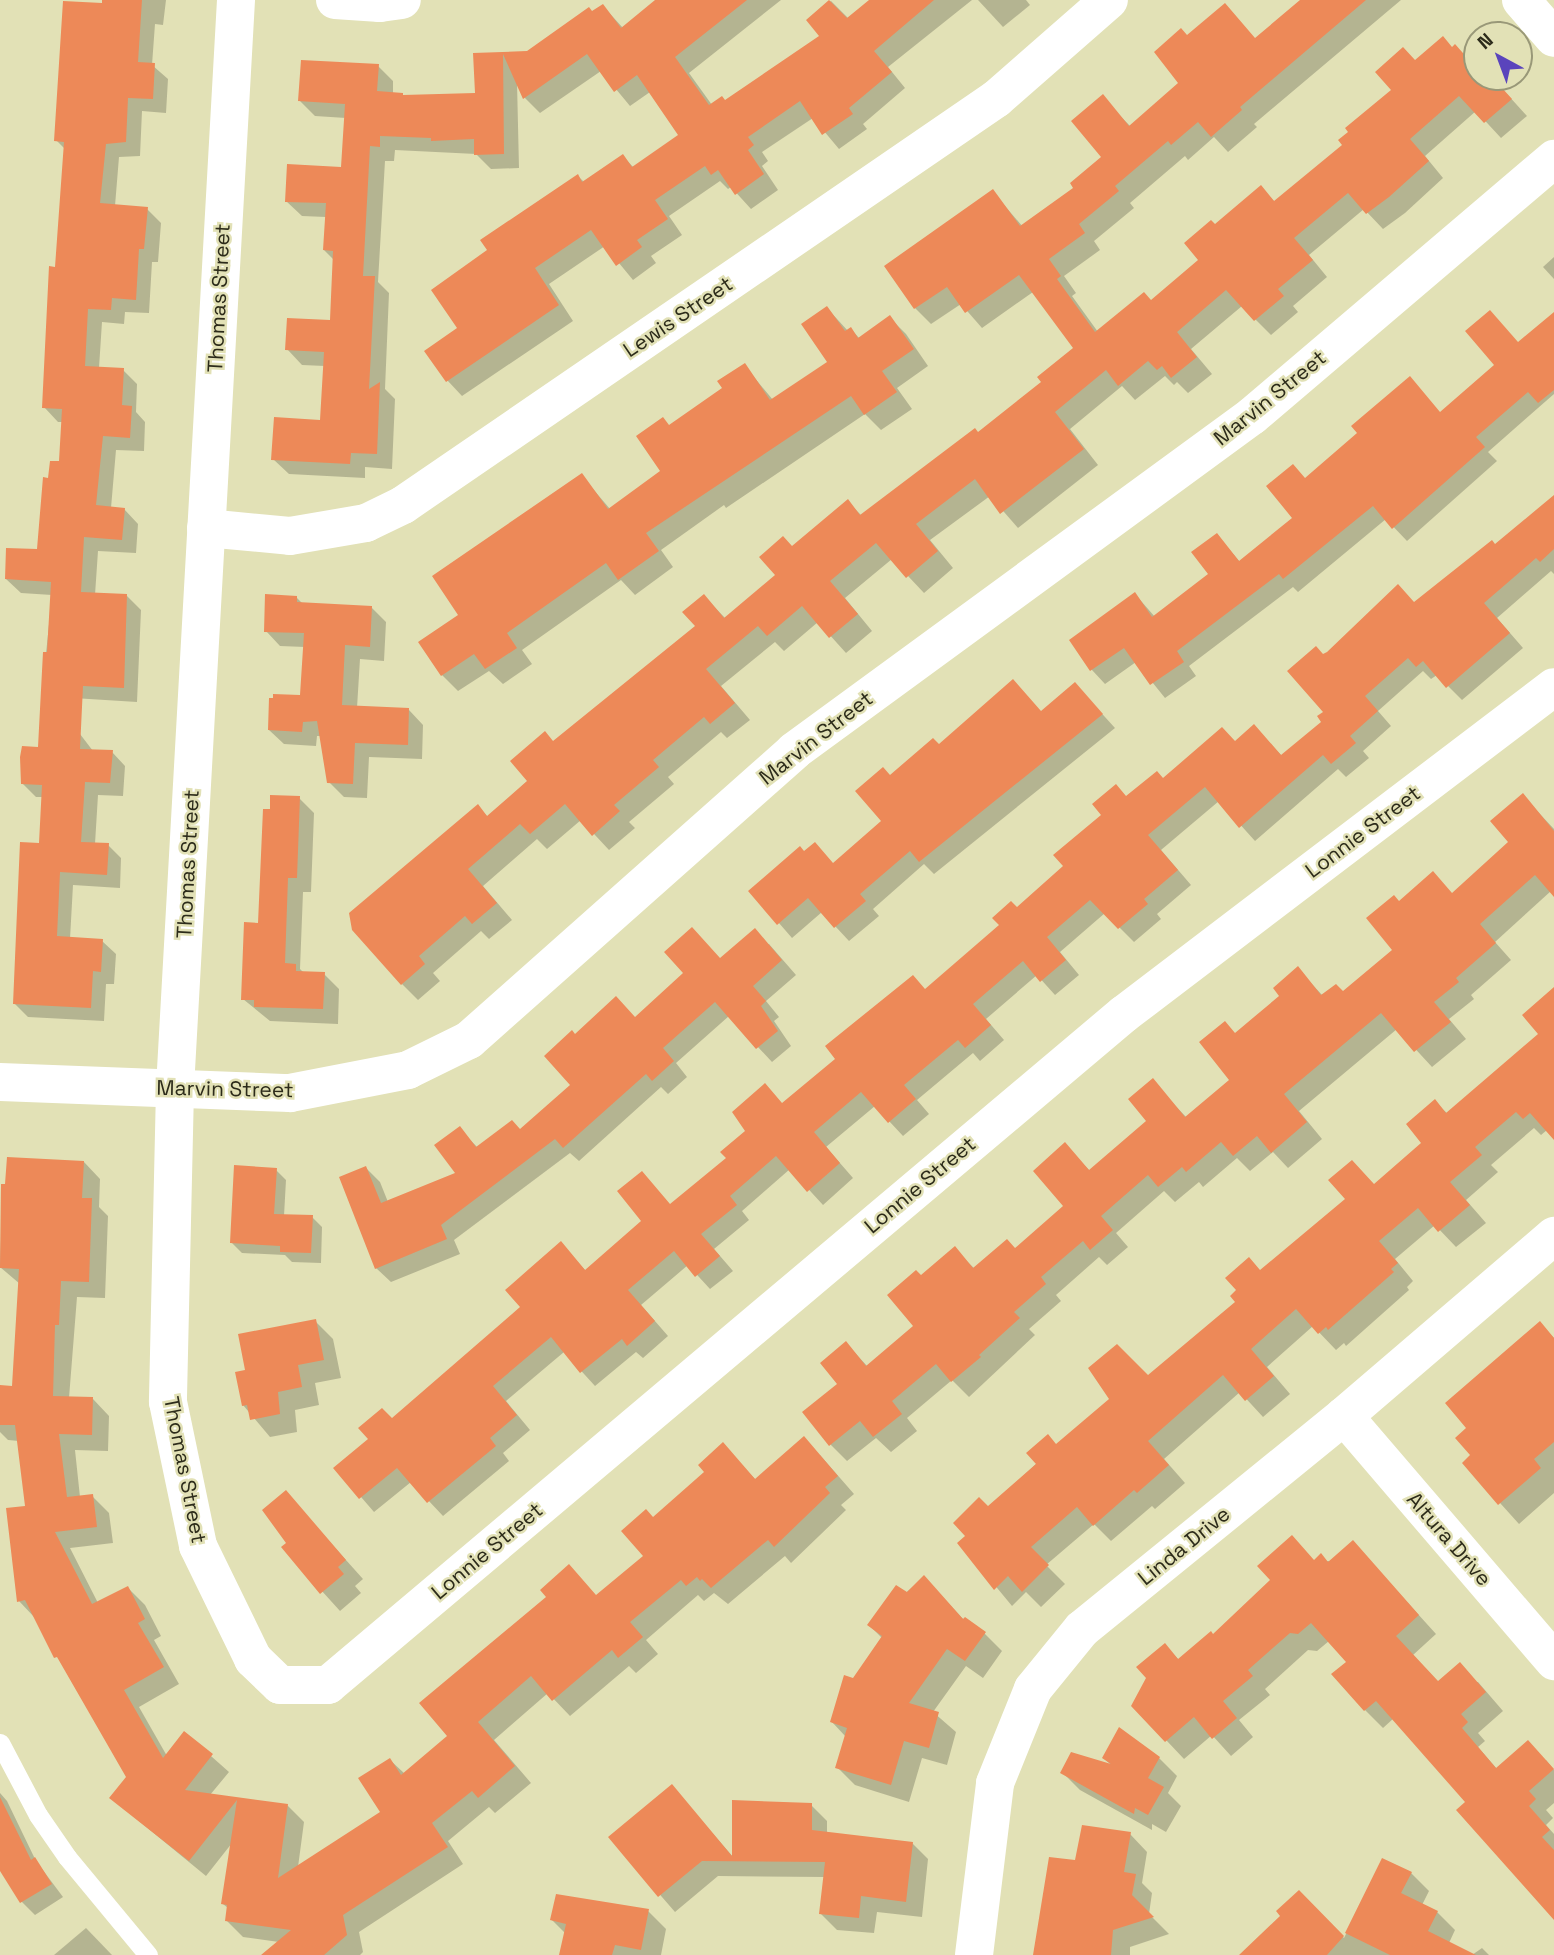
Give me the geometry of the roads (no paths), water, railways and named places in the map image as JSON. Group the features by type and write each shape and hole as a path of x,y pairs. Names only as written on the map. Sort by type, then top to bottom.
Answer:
{"street":[{"name":"Thomas Street","path":"236,0 175,1089 168,1402 198,1546 253,1659 280,1685 296,1687"},
{"path":"335,0 380,3 402,0"},
{"name":"Lewis Street","path":"206,528 290,536 366,523 403,505 996,99 1109,0"},
{"path":"1521,0 1552,31"},
{"name":"Marvin Street","path":"0,1082 289,1093 408,1070 469,1040 794,751 1252,416 1554,159"},
{"name":"Lonnie Street","path":"296,1687 328,1685 1124,1014 1554,687"},
{"name":"Linda Drive","path":"974,1955 995,1783 1033,1689 1082,1629 1344,1416 1554,1236"},
{"name":"Altura Drive","path":"1344,1416 1554,1661"}],"lane":[{"path":"0,1743 38,1815 67,1857 148,1955"}]}
